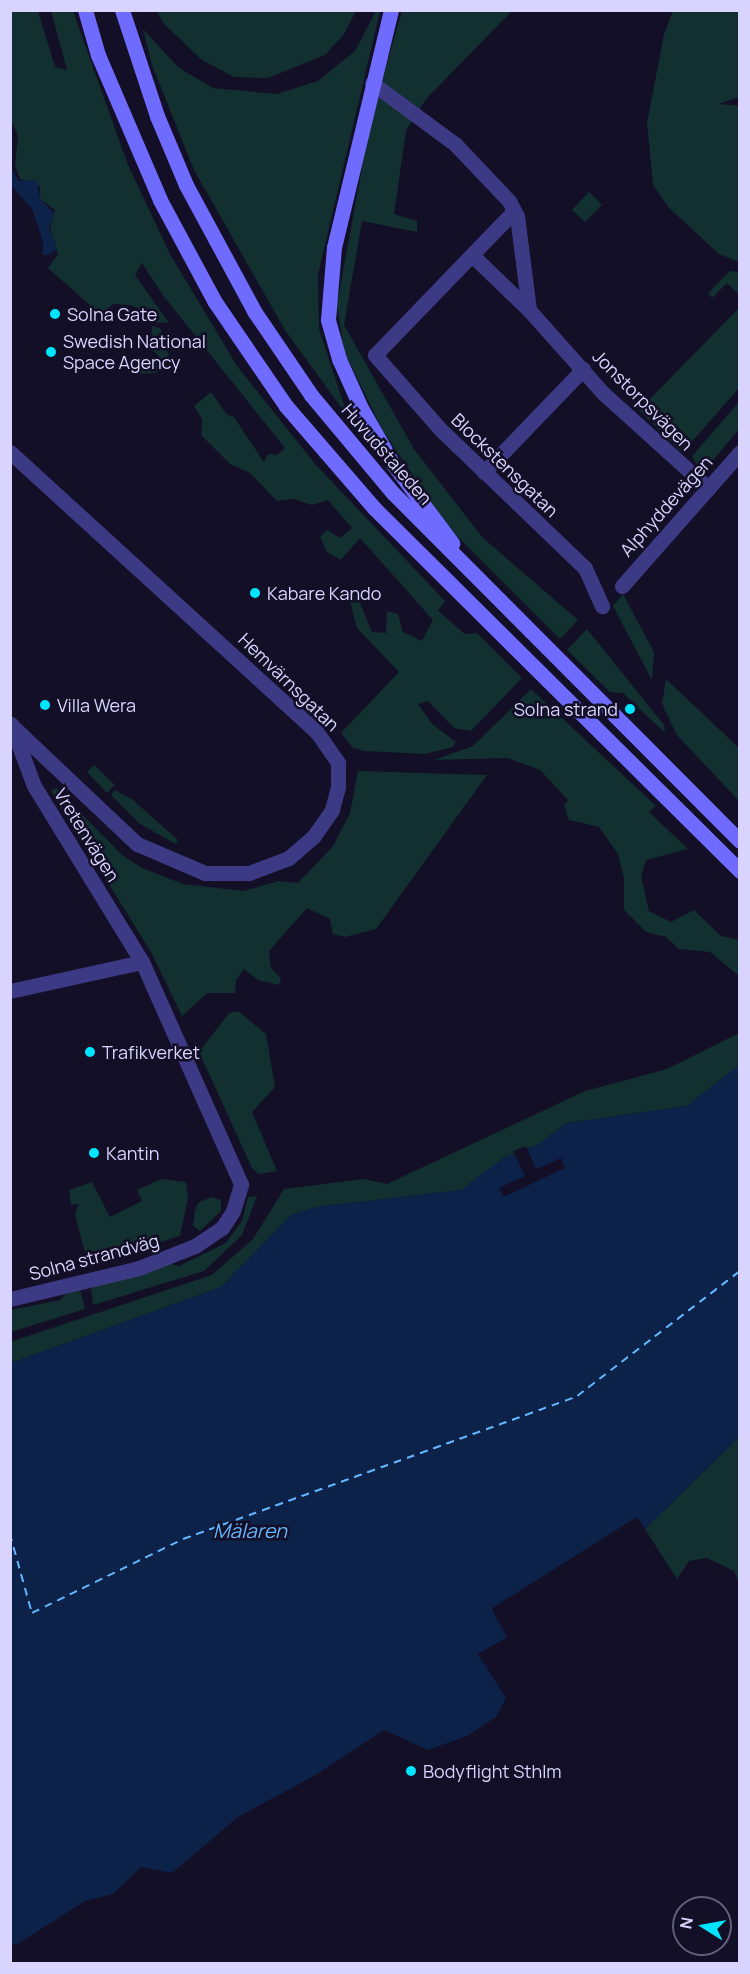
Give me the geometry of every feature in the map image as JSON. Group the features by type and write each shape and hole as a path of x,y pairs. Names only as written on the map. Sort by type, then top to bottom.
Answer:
{"main road":[{"path":"85,10 98,55 165,210 215,302 286,406 422,557 704,832 740,871"},
{"name":"Huvudstaleden","path":"122,10 157,116 186,185 254,311 311,395 385,484 492,596 740,841"},
{"path":"391,10 334,247 328,320 339,359 393,464 492,596"}],"street":[{"path":"372,83 455,144 485,173 514,211 530,310"},
{"path":"472,255 514,211"},
{"name":"Jonstorpsvägen","path":"472,255 530,310 612,402 708,488"},
{"name":"Blockstensgatan","path":"472,255 375,355 484,472 585,568 602,606"},
{"path":"484,472 583,369"},
{"name":"Hemvärnsgatan","path":"10,452 316,731 338,763 338,787 332,810 314,836 289,858 249,873 205,873 137,844 10,724"},
{"name":"Alphyddevägen","path":"622,586 740,452"},
{"name":"Vretenvägen","path":"10,724 34,786 142,962"},
{"path":"10,991 142,962"},
{"name":"Solna strandväg","path":"10,1299 166,1258 207,1240 222,1228 233,1211 241,1184 142,962"}],"green space":[{"path":"10,11 38,11 55,67 67,70 51,11 73,11 128,165 170,254 237,366 316,465 445,601 438,611 465,634 477,633 522,678 471,731 454,728 428,701 418,704 432,724 456,742 453,747 425,754 365,751 353,748 341,733 399,672 357,628 348,593 357,596 372,632 386,633 387,611 398,614 403,632 422,641 433,620 360,538 341,560 327,552 320,537 327,530 340,538 352,528 328,500 312,505 294,499 277,501 250,473 230,464 201,435 202,419 194,406 211,392 227,415 234,417 264,462 268,454 277,455 285,448 162,294 142,263 135,275 169,323 152,322 140,309 130,305 113,304 101,315 48,268 58,254 50,228 55,210 40,199 40,186 20,179 15,166 18,136 10,117"},
{"path":"157,11 356,11 344,34 325,55 268,78 234,77 202,60 163,23"},
{"path":"376,11 380,11 318,275 319,329 348,417 285,330 194,170 152,65 143,29 179,68 213,88 276,94 318,81 355,51"},
{"path":"402,11 512,11 426,99 406,131 394,214 417,221 417,232 362,221 344,325 414,449 482,537 578,620 560,639 448,527 383,431 344,351 337,305 371,118"},
{"path":"673,11 739,11 739,97 719,104 739,106 739,262 719,254 669,208 653,185 647,123 664,34"},
{"path":"589,192 602,205 585,222 572,210"},
{"path":"730,271 739,272 739,294 727,283 712,298 708,293"},
{"path":"739,308 739,388 682,453 639,410"},
{"path":"152,326 160,328 170,360 156,373 134,374 130,364 148,365 159,356 151,349"},
{"path":"739,402 739,429 714,459 696,464 692,456"},
{"path":"623,594 654,652 652,680 613,606"},
{"path":"587,629 664,725 665,733 623,693 610,692 567,650"},
{"path":"666,679 739,748 739,801 677,735 662,704"},
{"path":"531,689 656,806 649,812 688,849 646,860 641,876 649,911 671,922 694,910 721,936 739,940 739,976 710,952 679,949 666,937 646,932 624,910 624,878 618,854 599,827 569,820 564,805 568,800 540,770 507,758 434,760 473,746"},
{"path":"94,765 115,785 107,793 87,772"},
{"path":"358,771 487,775 376,929 345,937 333,934 330,919 307,908 269,951 271,968 281,978 279,985 258,980 244,969 236,980 235,993 207,993 182,1016 151,952 51,791 56,788 122,855 142,868 183,884 243,891 279,881 298,883 333,846 350,813"},
{"path":"115,790 133,800 178,840 176,844 140,824 111,795"},
{"path":"238,1011 266,1034 275,1087 252,1112 277,1171 259,1174 252,1168 194,1041 202,1048 229,1013"},
{"path":"739,1033 739,1065 687,1106 567,1123 537,1145 504,1158 461,1190 316,1207 291,1215 221,1287 11,1363 10,1342 212,1275 253,1239 284,1189 364,1179 387,1184 585,1091 667,1069"},
{"path":"161,1179 186,1182 188,1198 180,1236 88,1265 75,1214 79,1204 71,1205 69,1190 92,1182 110,1217 142,1201 137,1190"},
{"path":"257,1196 242,1235 204,1271 93,1305 91,1288 171,1264 179,1266 226,1243 242,1221 248,1197"},
{"path":"211,1197 221,1200 221,1211 200,1231 193,1226 195,1211 198,1203"},
{"path":"80,1289 85,1309 11,1332 11,1310 60,1300 68,1292"},
{"path":"739,1437 739,1583 734,1571 707,1558 689,1561 677,1579 645,1529"}],"water":[{"path":"11,168 19,181 37,180 40,199 54,213 49,228 57,249 49,255 43,255 43,241 32,209 11,185"},
{"name":"Mälaren","path":"739,1065 739,1437 645,1529 637,1517 494,1607 492,1610 507,1637 478,1654 506,1698 496,1717 467,1736 428,1750 384,1730 314,1776 238,1817 172,1873 141,1867 113,1894 85,1901 16,1945 11,1944 11,1363 221,1287 291,1215 316,1207 461,1190 504,1157 537,1145 567,1123 687,1106"}],"pier":[{"path":"526,1146 536,1169 561,1158 565,1168 503,1197 499,1188 525,1176 513,1151"}],"ferry route":[{"path":"10,1534 32,1613 183,1539 577,1396 740,1271"}],"place":[{"name":"Solna Gate","path":"55,314"},
{"name":"Swedish National Space Agency","path":"51,352"},
{"name":"Kabare Kando","path":"255,593"},
{"name":"Villa Wera","path":"45,705"},
{"name":"Solna strand","path":"630,709"},
{"name":"Trafikverket","path":"90,1052"},
{"name":"Kantin","path":"94,1153"},
{"name":"Bodyflight Sthlm","path":"411,1771"}]}
